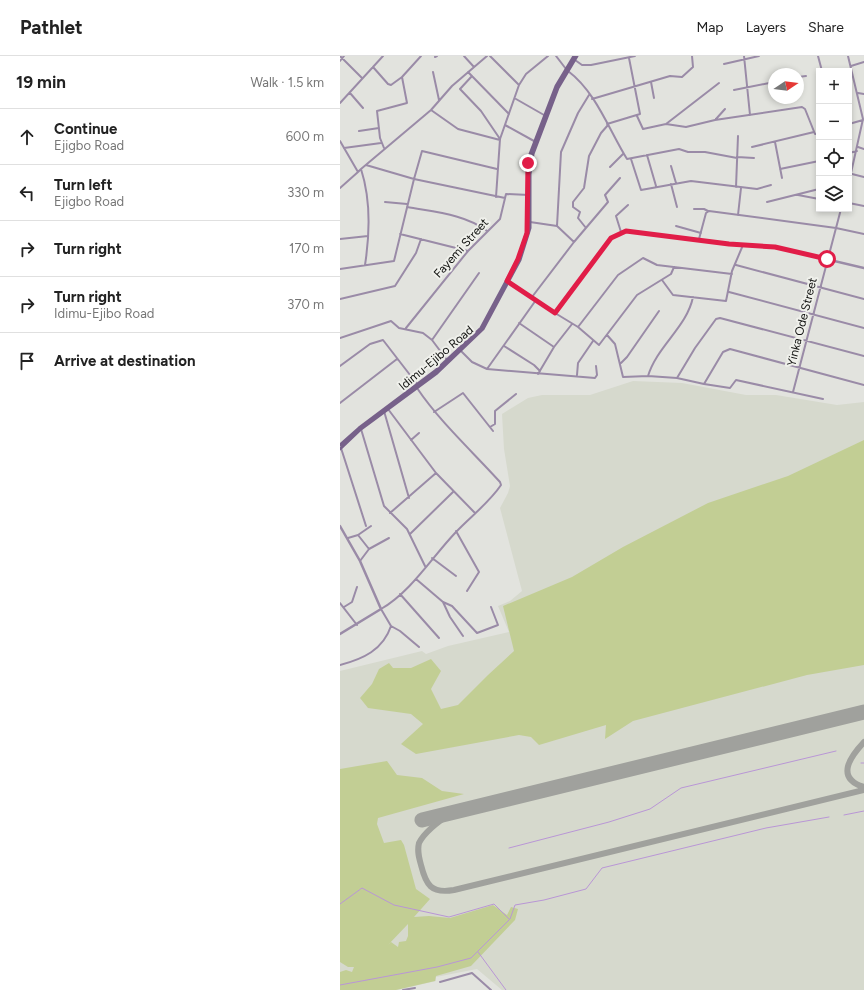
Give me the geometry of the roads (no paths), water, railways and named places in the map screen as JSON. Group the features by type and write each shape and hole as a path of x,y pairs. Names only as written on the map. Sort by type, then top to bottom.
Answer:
{"main road":[{"name":"Idimu-Ejibo Road","path":"340,447 356,432 417,386 481,328 508,282 518,259 527,233 529,194 528,163 534,141 556,86 575,57"},
{"name":"Idimu-Ejibo Road","path":"356,432 388,409 461,351 483,329 520,260 529,233 530,174 533,154 558,88 567,70"}],"street":[{"path":"340,104 383,56"},
{"path":"373,67 389,85 402,77 421,56"},
{"path":"464,56 474,67"},
{"path":"340,188 384,148 431,110 468,72 487,56"},
{"path":"490,56 519,85"},
{"path":"496,197 500,140 519,85 526,74 548,56"},
{"path":"556,56 567,70 578,79 592,99 627,159 679,149 688,152 705,152 737,158 754,158"},
{"path":"614,56 616,60"},
{"path":"575,57 582,65 635,56"},
{"path":"592,99 670,76 682,77 693,67 692,56"},
{"path":"744,56 750,115"},
{"path":"724,64 759,56"},
{"path":"818,56 821,68"},
{"path":"848,56 864,120 852,174 864,177"},
{"path":"342,58 362,78"},
{"path":"586,228 578,218 580,212 573,207 573,202 584,188 589,156 607,125 637,116 640,112 629,58"},
{"path":"851,66 864,62"},
{"path":"433,72 439,101"},
{"path":"468,72 509,114"},
{"path":"472,76 460,89 481,111 500,140"},
{"path":"384,148 381,143 377,111 407,103 402,77"},
{"path":"652,82 654,98"},
{"path":"666,124 719,83"},
{"path":"734,90 768,83"},
{"path":"350,93 362,108"},
{"path":"858,94 864,94"},
{"path":"557,226 561,152 578,114 589,95"},
{"path":"515,99 544,115"},
{"path":"637,116 643,129 666,124 682,127 716,120 804,107 816,135"},
{"path":"716,120 725,109"},
{"path":"431,110 458,129 500,140"},
{"path":"852,123 864,120"},
{"path":"505,125 534,141"},
{"path":"359,131 379,128"},
{"path":"752,147 814,132"},
{"path":"736,187 738,136"},
{"path":"340,141 358,172"},
{"path":"775,142 782,178"},
{"path":"344,148 381,143"},
{"path":"858,147 864,149"},
{"path":"340,269 394,261 422,151 498,169"},
{"path":"852,152 857,151"},
{"path":"610,167 623,154"},
{"path":"647,155 656,186"},
{"path":"631,159 640,190 656,186 700,181 741,188 758,189 770,185"},
{"path":"780,169 816,162"},
{"path":"366,165 414,179 496,197 505,198 507,194 529,194"},
{"path":"671,166 676,183"},
{"path":"361,169 367,193 368,236 365,265"},
{"path":"532,297 574,242 608,202 605,195 620,178"},
{"path":"671,184 677,207"},
{"path":"738,215 741,188"},
{"path":"767,202 816,190"},
{"path":"797,195 816,198"},
{"name":"Fayemi Street","path":"406,328 468,251 500,218 505,198"},
{"path":"385,202 408,205 465,219 475,222 487,230"},
{"path":"852,204 864,206"},
{"path":"621,232 616,216 628,205"},
{"path":"694,209 704,209 708,211 836,228 864,234"},
{"path":"699,239 708,211"},
{"name":"Yinka Ode Street","path":"793,392 840,212"},
{"path":"530,222 557,226 574,242"},
{"path":"676,226 701,233"},
{"path":"555,313 611,238 621,232 633,230 775,247 864,268"},
{"path":"400,234 468,251"},
{"path":"340,238 368,236"},
{"path":"340,299 395,286 416,253 421,239"},
{"path":"662,280 673,295 726,301 732,274 743,244"},
{"path":"578,327 618,275 625,269 645,258 657,265 732,274"},
{"path":"736,265 864,299"},
{"path":"508,282 578,327 599,344 637,295 673,272 674,267"},
{"path":"432,340 479,273"},
{"path":"729,292 864,328"},
{"path":"648,376 652,365 690,311 694,297"},
{"path":"487,369 536,300"},
{"path":"620,363 627,357 659,311"},
{"path":"677,378 694,348 716,319 720,318 864,356"},
{"path":"340,338 391,321 399,328 406,328 423,333 432,340 447,360"},
{"path":"520,324 554,347"},
{"path":"538,374 554,347 572,324"},
{"path":"607,335 614,342 623,377 648,376 677,378 730,388 736,380 823,399"},
{"path":"340,366 370,344 381,340 384,341 434,412 500,482 499,487 456,531 416,578 391,603 340,634"},
{"path":"577,375 578,363 593,340"},
{"path":"504,346 534,365 540,371"},
{"path":"704,384 726,350 864,385"},
{"path":"461,351 472,362 487,369 538,374 596,377 596,366"},
{"path":"340,403 397,359"},
{"path":"434,412 463,393 493,431"},
{"path":"490,427 495,424 495,411 516,394"},
{"path":"388,409 436,473 475,513"},
{"path":"384,411 392,432 409,498"},
{"path":"361,429 384,506 407,529 426,566"},
{"path":"411,440 419,433"},
{"path":"340,447 366,526"},
{"path":"390,513 436,473"},
{"path":"410,534 453,492"},
{"path":"340,526 360,561 381,609 391,626 400,631 419,648"},
{"path":"348,538 358,535 371,526"},
{"path":"456,531 479,572 467,591"},
{"path":"358,535 369,549"},
{"path":"360,561 369,549 389,538"},
{"path":"432,558 456,576"},
{"path":"416,578 443,602 452,606 477,633 498,626 491,607"},
{"path":"344,607 352,602 357,587"},
{"path":"400,594 439,638"},
{"path":"443,602 450,617 463,636"},
{"path":"340,603 356,625"},
{"path":"340,665 367,656 388,634 391,626"},
{"path":"440,982 472,973 491,990"},
{"path":"403,990 415,988"}],"waterway":[{"path":"509,848 609,822 650,809 681,788 836,751"},
{"path":"844,815 864,811"},
{"path":"340,985 437,967 471,958 510,919 515,905 544,900 586,889 602,868 766,828 829,817"},
{"path":"340,904 362,888 394,905 449,917 494,904 509,919"},
{"path":"478,952 506,990"}]}
